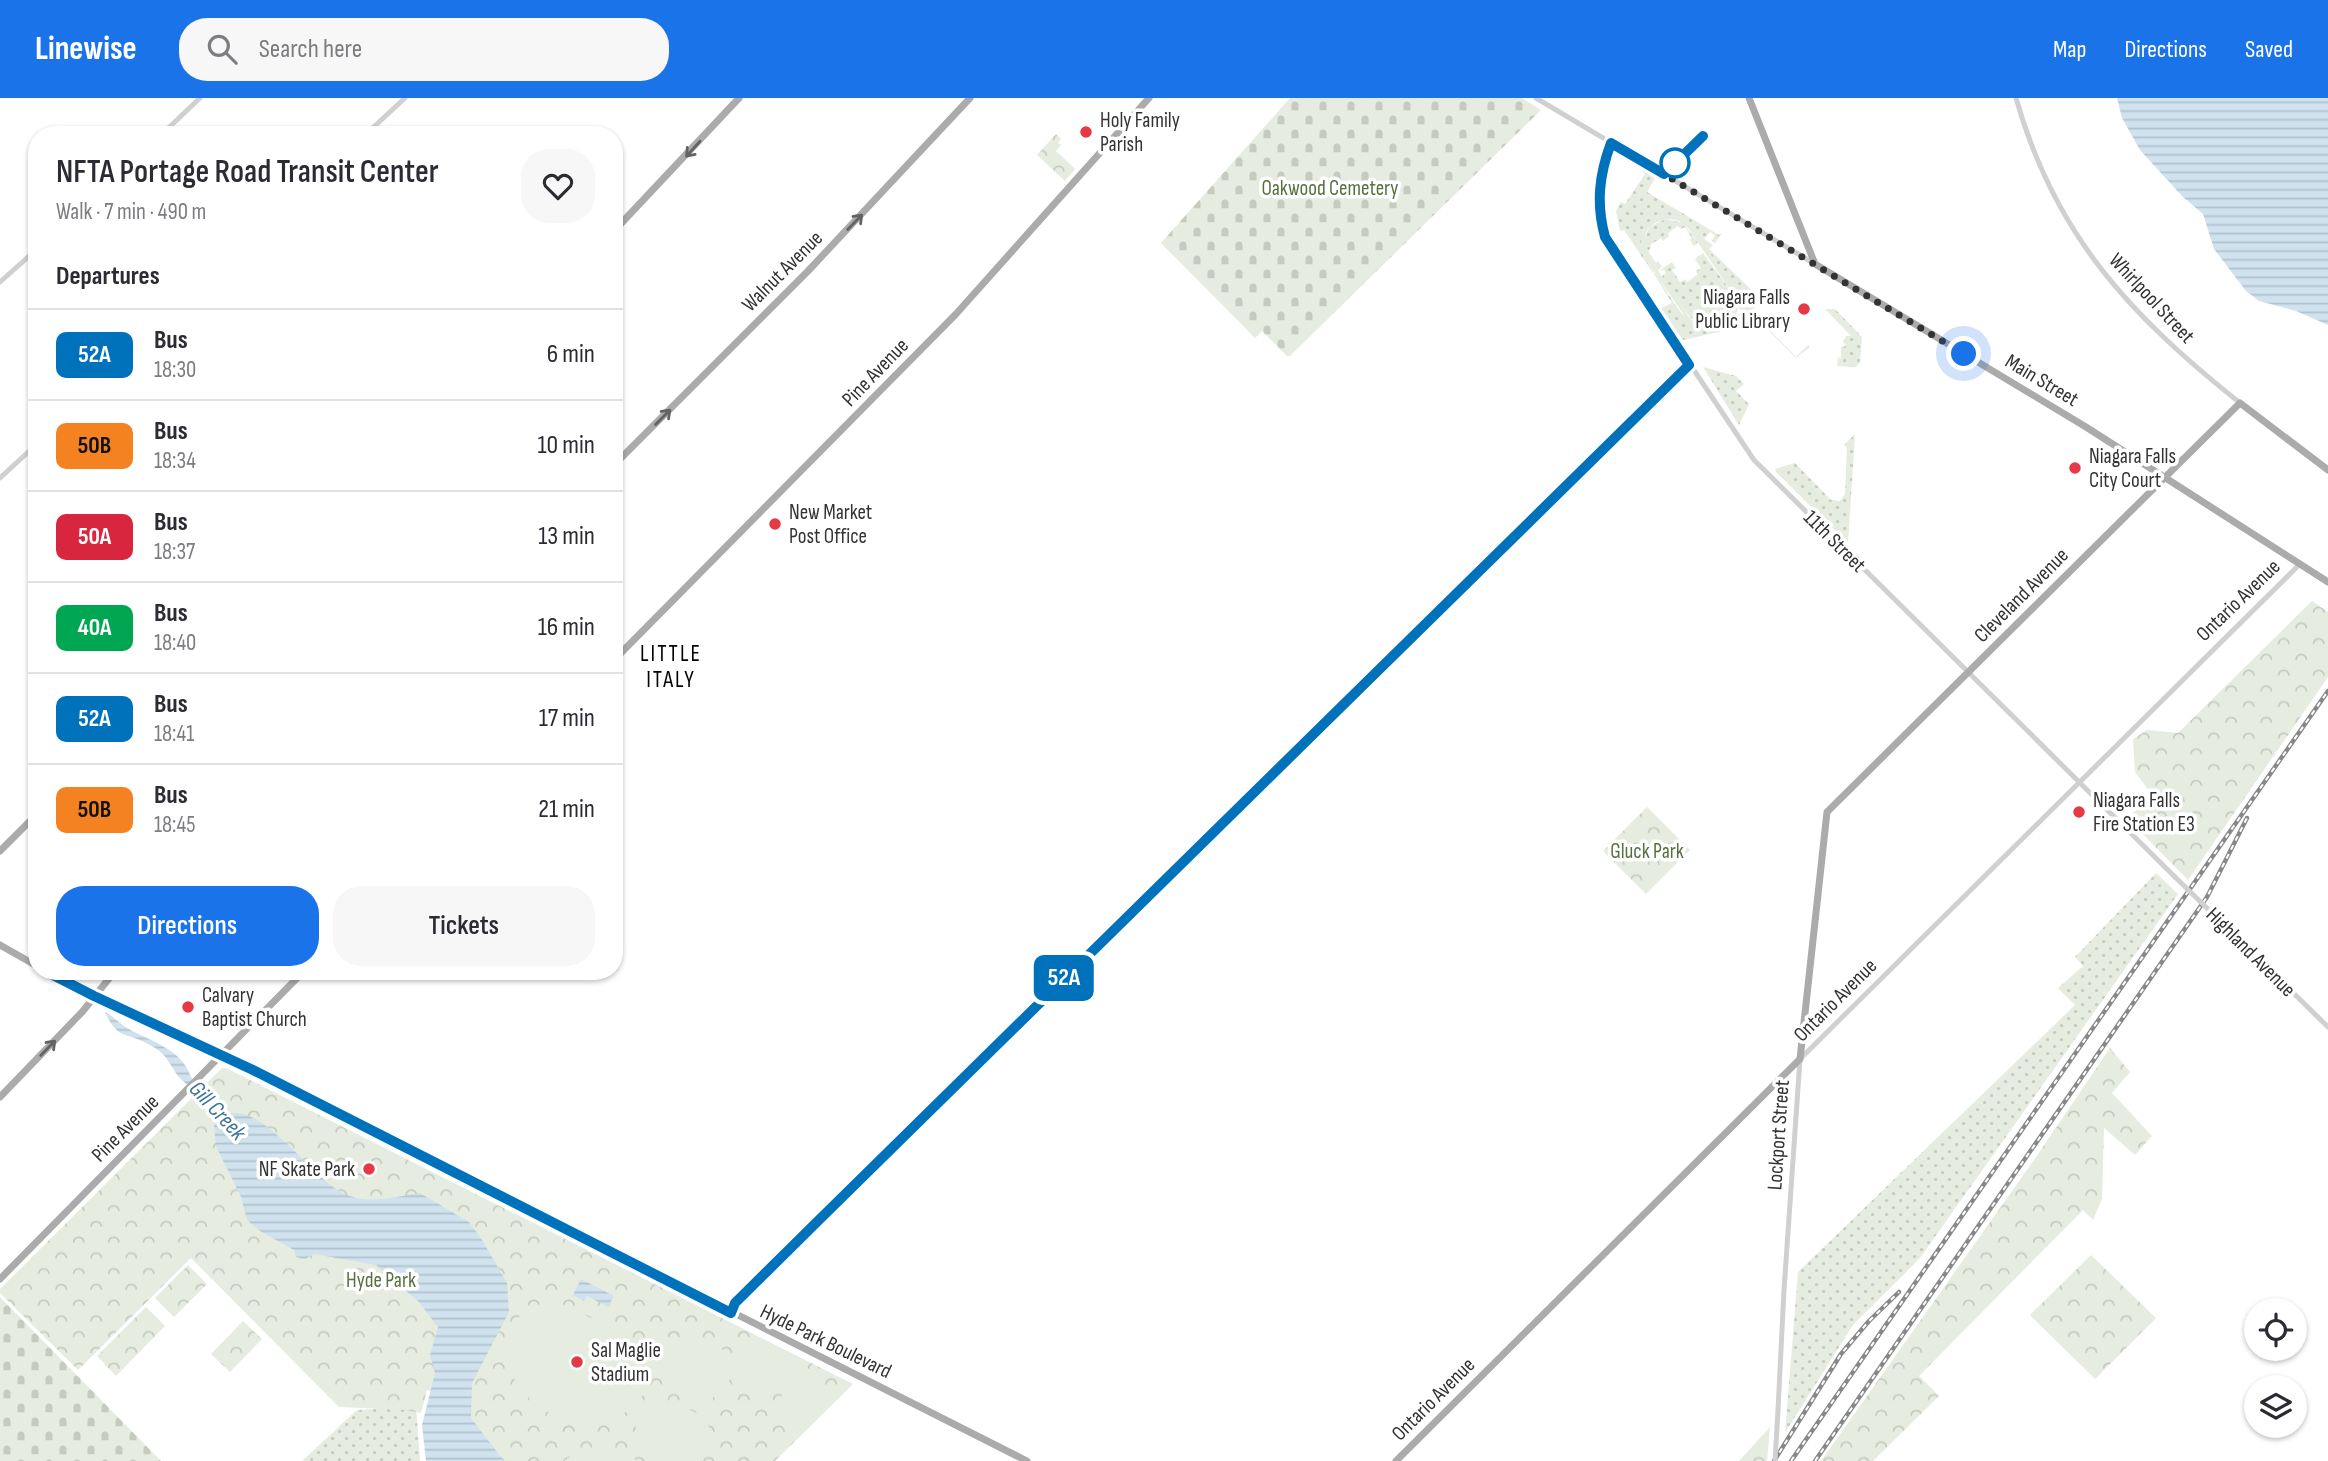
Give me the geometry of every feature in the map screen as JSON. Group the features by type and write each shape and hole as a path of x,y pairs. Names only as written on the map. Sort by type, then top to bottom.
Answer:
{"main road":[{"path":"623,222 738,98"},
{"name":"Walnut Avenue","path":"623,456 808,271 970,98"},
{"name":"Pine Avenue","path":"623,651 956,314 1149,98"},
{"path":"1749,98 1815,264"},
{"name":"Main Street","path":"1815,264 2084,425 2328,582"},
{"name":"Whirlpool Street","path":"2240,403 2328,470"},
{"name":"Cleveland Avenue","path":"1827,812 2240,403"},
{"name":"Lockport Street","path":"1800,1059 1827,812"},
{"path":"0,851 28,823"},
{"path":"0,945 28,961"},
{"name":"Hyde Park Boulevard","path":"63,980 222,1055 1027,1461"},
{"path":"0,1097 77,1018 107,980"},
{"name":"Pine Avenue","path":"0,1279 295,980"},
{"name":"Ontario Avenue","path":"1396,1461 1800,1059"}],"street":[{"path":"171,126 201,98"},
{"path":"374,126 404,98"},
{"path":"1536,98 1815,264"},
{"name":"Whirlpool Street","path":"2016,98 2026,131 2048,184 2064,215 2095,262 2141,317 2182,356 2240,403"},
{"name":"11th Street","path":"1611,143 1599,183 1600,217 1605,237 1754,460 2175,877"},
{"path":"0,282 28,257"},
{"path":"731,1313 735,1303 1689,365"},
{"path":"0,478 28,452"},
{"name":"Ontario Avenue","path":"1800,1059 2300,564"},
{"name":"Highland Avenue","path":"2175,877 2328,1027"},
{"name":"Lockport Street","path":"1775,1461 1800,1059"}],"green space":[{"name":"Oakwood Cemetery","path":"1290,98 1522,98 1541,110 1287,356 1262,331 1255,338 1161,243"},
{"path":"1056,134 1061,139 1058,143 1061,145 1056,151 1075,169 1065,181 1037,155"},
{"path":"1641,169 1655,178 1647,192 1719,235 1722,233 1715,243 1712,241 1715,235 1710,232 1704,239 1713,245 1709,249 1762,300 1750,312 1796,357 1808,345 1810,347 1796,358 1764,326 1762,328 1746,317 1735,318 1742,310 1738,308 1739,302 1690,224 1680,217 1662,216 1642,235 1646,260 1653,273 1624,230 1620,231 1616,211 1621,202 1625,204 1645,174"},
{"path":"1662,216 1680,217 1690,224 1750,312 1746,314 1739,303 1736,316 1721,331 1714,333 1697,329 1690,324 1642,254 1642,239 1646,227","holes":["1671,219 1688,228 1733,294 1733,313 1720,327 1703,327 1690,318 1658,271 1647,248 1648,229 1656,222"]},
{"path":"1667,219 1683,223 1698,243 1694,246 1685,227 1681,229 1678,226 1668,233 1669,236 1663,241 1661,238 1650,245 1648,251 1646,240 1651,227"},
{"path":"1648,251 1656,263 1658,261 1662,267 1658,270"},
{"path":"1703,253 1733,294 1732,314 1719,328 1709,329 1690,317 1662,276 1666,273 1664,270 1659,271 1672,262 1676,268 1672,270 1680,282 1685,279 1687,282 1698,274 1696,271 1701,268 1695,259"},
{"path":"1655,273 1682,314 1690,321 1710,331 1723,331 1683,340 1661,308 1672,303"},
{"path":"1825,309 1835,309 1862,337 1860,362 1856,367 1837,366 1838,357 1841,359 1841,347 1846,346 1843,341 1846,336 1851,336"},
{"path":"1703,367 1736,376 1744,384 1736,391 1749,404 1739,425"},
{"path":"1855,434 1848,543 1775,469 1795,463 1831,500 1840,501 1845,494 1845,444"},
{"path":"2312,601 2328,612 2328,677 2188,880 2127,818 2153,796 2135,772 2133,739 2147,730 2178,733"},
{"name":"Gluck Park","path":"1647,807 1690,850 1646,894 1603,851"},
{"path":"2156,873 2178,894 1920,1258 1853,1325 1785,1433 1798,1272 2075,1005 2058,988 2083,966 2075,957"},
{"path":"2110,1048 2130,1072 2112,1093 2152,1136 2135,1155 2104,1128 2102,1199 2093,1220 2083,1210 1919,1376 1939,1396 1873,1461 1821,1461 2034,1160"},
{"name":"Hyde Park","path":"222,1068 853,1384 775,1461 499,1461 471,1423 466,1405 427,1390 421,1413 339,1407 191,1258 78,1370 0,1293 0,1289"},
{"path":"2091,1255 2156,1318 2095,1379 2030,1315"},
{"path":"188,1265 207,1284 174,1317 155,1298"},
{"path":"0,1297 161,1461 0,1461"},
{"name":"Sal Maglie Stadium","path":"554,1300 638,1341 648,1380 642,1396 626,1412 593,1422 562,1418 536,1404 517,1383 507,1358 508,1334 523,1313"},
{"path":"146,1307 165,1326 116,1376 97,1356"},
{"path":"243,1321 262,1339 230,1372 211,1354"},
{"path":"690,1339 718,1347 740,1364 751,1339 787,1361 788,1368 764,1405 742,1385 739,1370 707,1404 695,1404 657,1365 672,1348"},
{"path":"799,1370 828,1397 826,1405 793,1435 783,1417 781,1401 786,1386"},
{"path":"660,1404 693,1411 708,1421 711,1443 683,1461 647,1461 634,1423 640,1409"},
{"path":"416,1406 420,1461 302,1461 357,1410"},
{"path":"1770,1427 1767,1461 1739,1461"},
{"path":"604,1445 628,1453 637,1461 564,1461 576,1453"}],"water":[{"path":"2117,98 2328,98 2328,325 2296,311 2259,301 2246,291 2214,249 2203,214 2182,196 2140,150 2122,118"},
{"name":"Gill Creek","path":"105,1012 180,1059 191,1077 225,1115 239,1113 269,1128 341,1192 370,1200 420,1193 469,1222 507,1283 509,1312 472,1383 471,1418 504,1461 426,1461 422,1425 435,1373 430,1355 438,1327 419,1302 376,1265 314,1254 305,1259 296,1257 294,1250 260,1231 247,1220 241,1197 216,1146 214,1125 219,1120 178,1076 162,1053 123,1034 114,1027"},
{"path":"581,1279 614,1296 608,1307 587,1296 584,1301 573,1295"}],"railway":[{"path":"1791,1461 2328,691"},
{"path":"1815,1461 2207,897 2247,818"},
{"path":"1774,1461 1841,1354 1899,1292"}],"bus line":[{"name":"52A","path":"63,980 253,1070 731,1313 735,1303 1689,365 1605,237 1600,217 1599,183 1611,143 1664,174 1703,136"}],"place":[{"name":"Holy Family Parish","path":"1086,132"},
{"name":"Niagara Falls Public Library","path":"1804,309"},
{"name":"Niagara Falls City Court","path":"2075,468"},
{"name":"New Market Post Office","path":"775,524"},
{"name":"Niagara Falls Fire Station E3","path":"2079,812"},
{"name":"Calvary Baptist Church","path":"188,1007"},
{"name":"NF Skate Park","path":"369,1169"},
{"name":"Sal Maglie Stadium","path":"577,1362"}],"district":[{"name":"LITTLE ITALY","path":"671,666"}],"route":[{"path":"1675,163 1664,174 1964,354"}]}
